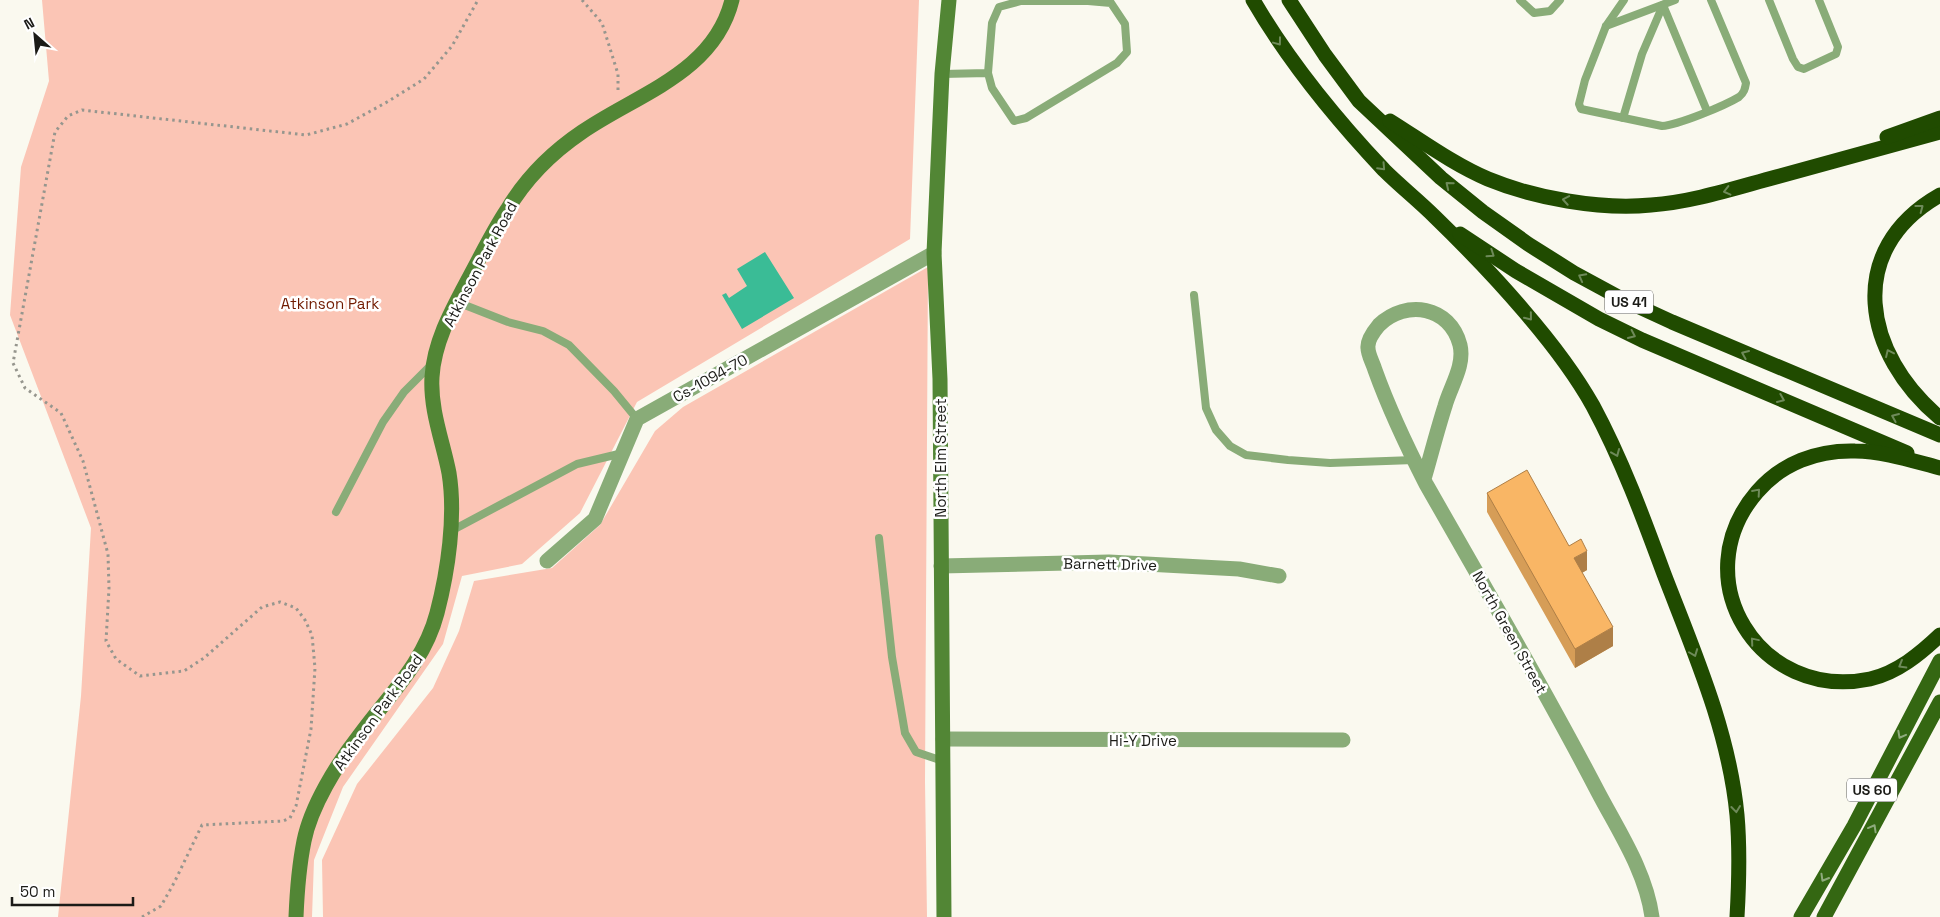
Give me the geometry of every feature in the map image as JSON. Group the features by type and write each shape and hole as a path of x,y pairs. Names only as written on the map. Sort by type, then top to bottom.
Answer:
{"highway":[{"name":"US 41","path":"1253,0 1274,36 1338,118 1386,171 1436,218 1516,272 1599,319 1642,340 1940,467"},
{"name":"US 41","path":"1289,0 1325,55 1359,100 1441,178 1528,244 1574,273 1622,299 1940,435"},
{"path":"1359,100 1455,163 1488,179 1522,190 1566,200 1610,205 1650,206 1685,201 1940,132"},
{"path":"1774,177 1940,118"},
{"path":"1940,195 1921,206 1901,224 1886,246 1877,271 1874,297 1878,324 1893,362 1918,397 1940,418"},
{"path":"1436,218 1523,310 1567,365 1592,405 1614,446 1698,662 1725,748 1737,816 1739,882 1737,917"},
{"path":"1940,467 1865,451 1827,452 1800,460 1778,472 1766,482 1749,502 1739,519 1732,538 1729,550 1728,576 1735,607 1749,635 1761,649 1776,661 1798,673 1822,680 1847,682 1872,678 1906,663 1940,636"}],"main road":[{"name":"US 60","path":"1801,917 1854,826 1940,661"},
{"name":"US 60","path":"1824,917 1940,702"}],"street":[{"name":"Atkinson Park Road","path":"296,917 304,840 324,788 358,736 411,671 427,644 437,613 451,531 452,508 449,474 432,393 434,362 456,302 508,208 528,178 554,152 584,130 673,77 699,58 718,34 732,0"},
{"name":"North Elm Street","path":"944,917 940,379 934,253 942,74 948,0"},
{"name":"Cs-1094-70","path":"637,419 934,253"},
{"name":"North Green Street","path":"1424,479 1446,404 1460,367 1460,346 1452,328 1439,315 1421,309 1400,311 1386,319 1373,332 1367,348 1381,387 1424,479 1582,761 1647,891 1652,917"},
{"path":"547,560 595,519 637,419"},
{"name":"Barnett Drive","path":"941,566 1109,562 1239,569 1279,576"},
{"name":"Hi-Y Drive","path":"943,739 1343,740"}],"lane":[{"path":"1520,0 1534,13 1550,11 1560,0"},
{"path":"1624,0 1606,26 1585,80 1579,104 1582,108 1662,126 1672,125 1707,111 1740,96 1745,90 1746,83 1711,0"},
{"path":"1606,26 1675,0"},
{"path":"1769,0 1793,59 1798,67 1804,69 1836,54 1838,47 1819,0"},
{"path":"1021,1 1111,3 1125,24 1127,52 1117,63 1026,118 1014,121 992,88 988,73 992,23 999,7 1021,1"},
{"path":"1663,5 1707,111"},
{"path":"1623,118 1642,54 1663,5"},
{"path":"942,74 988,73"},
{"path":"1194,295 1206,408 1216,430 1230,446 1246,455 1313,462 1414,460"},
{"path":"456,302 508,322 543,331 568,345 614,391 637,419"},
{"path":"336,512 382,422 404,392 434,362"},
{"path":"451,531 577,464 623,453"},
{"path":"879,538 892,657 904,733 916,752 942,761"}],"path":[{"path":"142,917 161,906 202,825 283,821 290,818 296,806 311,729 314,660 312,636 296,608 280,602 262,607 204,658 184,671 140,676 116,659 106,641 110,588 108,554 83,461 61,412 25,388 13,363 55,132 68,116 82,110 306,135 347,124 424,79 452,46 478,0"},
{"path":"582,0 602,23 618,74 617,111"}],"green space":[{"name":"Atkinson Park","path":"42,0 919,0 910,239 637,402 580,513 522,564 462,576 443,644 343,787 314,860 312,917 58,917 81,696 91,528 10,315 21,167 49,81"},
{"path":"928,267 925,782 927,917 323,917 322,860 357,784 433,688 459,631 474,581 552,568 600,525 655,431 683,407"}],"shaded area":[{"path":"765,252 794,298 742,329 722,295 726,293 729,298 747,286 737,269"}],"building":[{"path":"1527,470 1569,546 1581,539 1587,551 1574,558 1613,627 1575,649 1487,493"}]}
